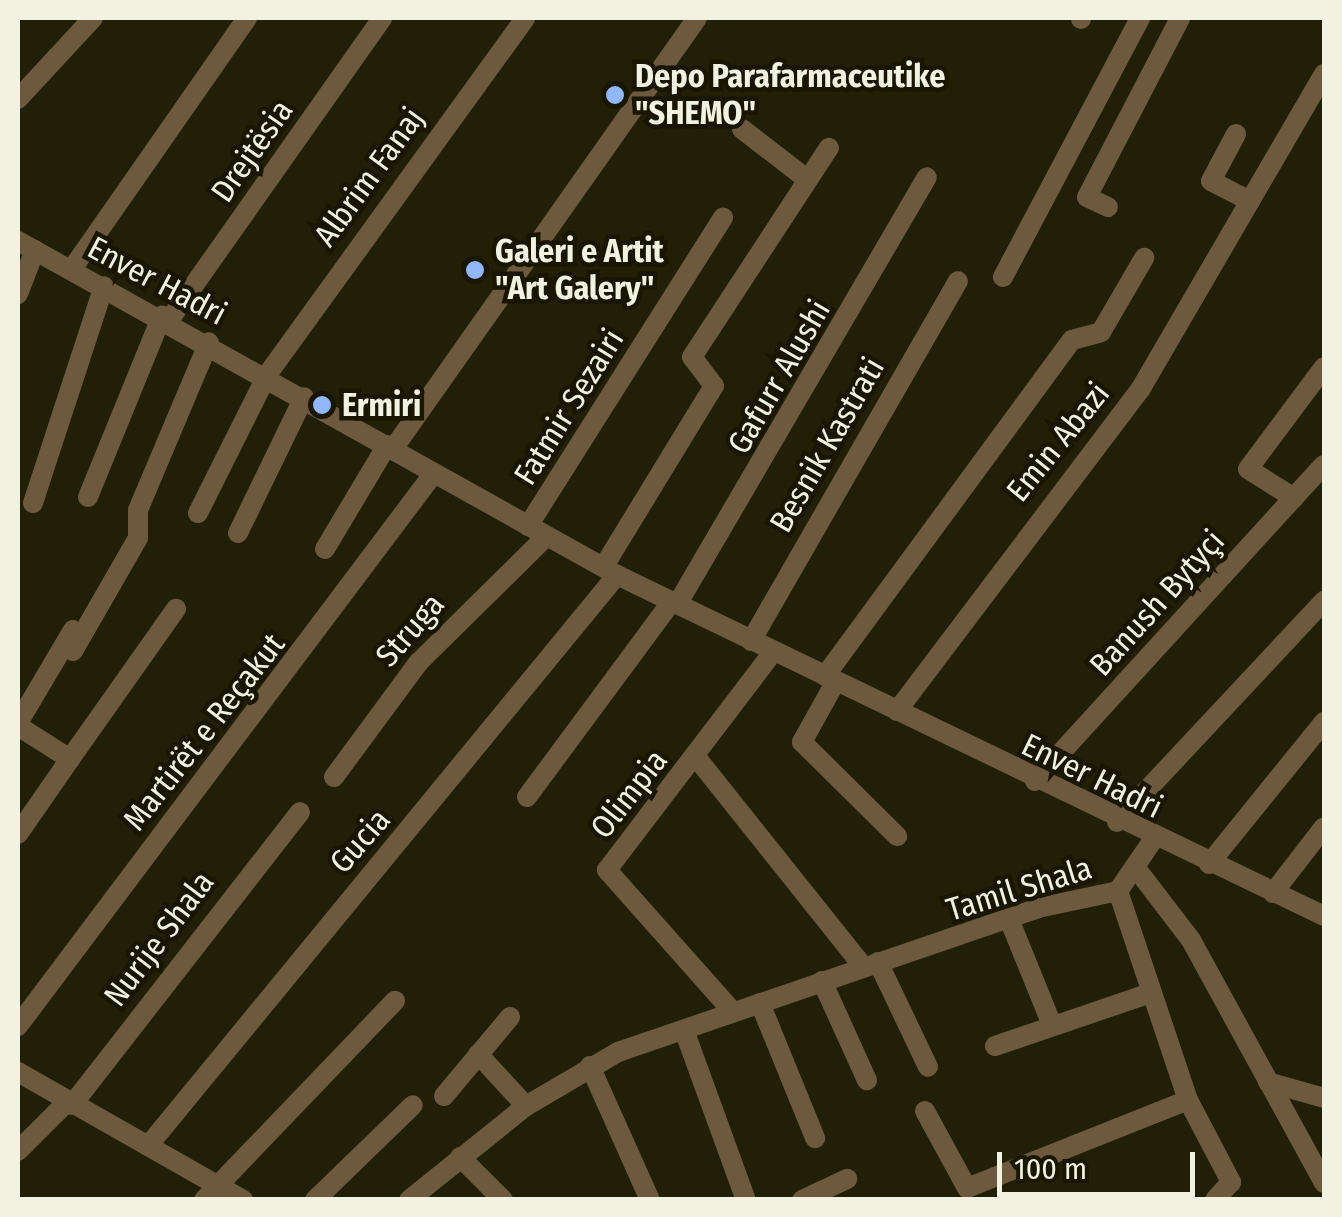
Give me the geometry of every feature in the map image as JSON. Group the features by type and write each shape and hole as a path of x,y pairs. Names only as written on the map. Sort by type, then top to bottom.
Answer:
{"street":[{"path":"18,99 93,18"},
{"path":"72,269 247,18"},
{"name":"Drejtësia","path":"88,497 166,318 382,18"},
{"name":"Albrim Fanaj","path":"267,376 525,18"},
{"path":"325,549 390,447 697,18"},
{"path":"1004,277 1140,18"},
{"path":"1108,207 1087,197 1180,18"},
{"name":"Emin Abazi","path":"897,711 1140,390 1324,74"},
{"path":"742,130 808,180 829,148"},
{"path":"1236,134 1212,181 1250,200"},
{"name":"Gafurr Alushi","path":"527,797 675,602 926,177"},
{"name":"Gucia","path":"148,1146 611,571 714,386 692,357 808,180"},
{"name":"Fatmir Sezairi","path":"538,531 723,217"},
{"path":"18,294 26,246"},
{"name":"Enver Hadri","path":"26,246 166,318 611,571 1153,840 1324,916"},
{"path":"897,836 802,742 831,678 1072,340 1101,332 1144,258"},
{"name":"Besnik Kastrati","path":"751,641 958,280"},
{"path":"32,503 104,286"},
{"path":"73,651 138,538 138,510 209,342"},
{"path":"1294,498 1248,469 1324,367"},
{"path":"198,513 267,376"},
{"path":"238,533 304,397"},
{"name":"Banush Bytyçi","path":"1034,781 1324,465"},
{"name":"Martirët e Reçakut","path":"18,1026 434,473"},
{"name":"Struga","path":"334,776 418,664 538,531"},
{"path":"70,759 18,724 115,563"},
{"path":"1117,822 1324,601"},
{"path":"18,834 176,609"},
{"name":"Olimpia","path":"733,1012 607,870 774,651"},
{"path":"1208,864 1324,722"},
{"path":"696,757 870,964 928,1067"},
{"name":"Nurije Shala","path":"18,1151 70,1104 300,812"},
{"path":"1273,893 1324,827"},
{"name":"Tamil Shala","path":"409,1200 526,1106 590,1066 870,964 1009,919 1118,891 1139,872 1153,840"},
{"path":"1139,872 1191,940 1324,1180"},
{"path":"1118,891 1148,994 1188,1100 1230,1182 1216,1200"},
{"path":"1009,919 1050,1020"},
{"path":"822,981 868,1080"},
{"path":"995,1046 1148,994"},
{"path":"204,1200 394,1001"},
{"path":"760,1003 814,1138"},
{"path":"444,1096 510,1017"},
{"path":"684,1030 746,1200"},
{"path":"478,1054 526,1106"},
{"path":"590,1066 650,1200"},
{"path":"18,1072 148,1146 225,1182 243,1200"},
{"path":"1268,1082 1324,1098"},
{"path":"925,1111 967,1188 1188,1100"},
{"path":"315,1200 412,1106"},
{"path":"460,1158 503,1200"},
{"path":"802,1200 847,1179"}],"place":[{"name":"Depo Parafarmaceutike \"SHEMO\"","path":"615,95"},
{"name":"Galeri e Artit \"Art Galery\"","path":"475,270"},
{"name":"Ermiri","path":"322,405"}]}
